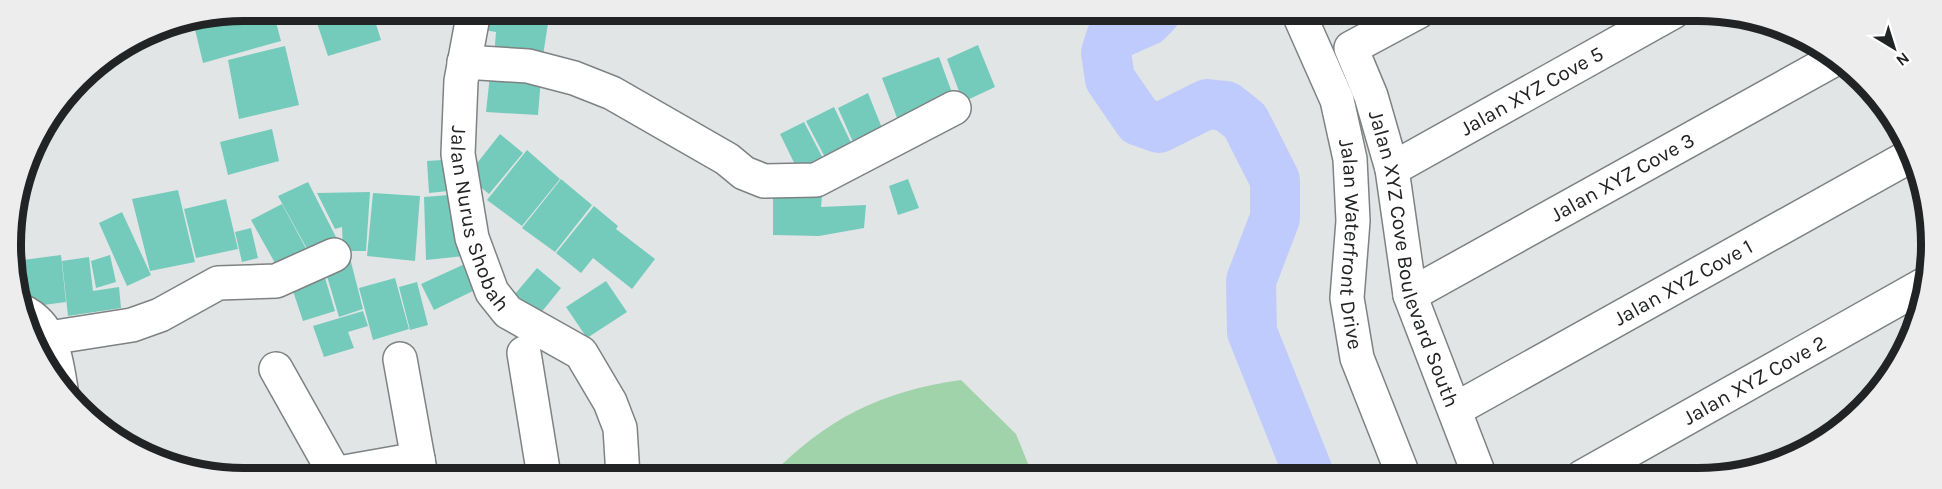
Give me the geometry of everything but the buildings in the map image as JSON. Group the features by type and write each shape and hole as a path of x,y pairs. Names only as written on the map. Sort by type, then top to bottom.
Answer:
{"street":[{"name":"Jalan Nurus Shobah","path":"472,21 464,62 458,154 472,238 492,292 508,312 581,353 610,402 620,428 622,468"},
{"name":"Jalan Waterfront Drive","path":"1302,21 1336,100 1350,159 1353,221 1347,298 1357,358 1400,468"},
{"name":"Jalan XYZ Cove Boulevard South","path":"1401,21 1351,48 1371,96 1392,168 1410,295 1456,410 1472,468"},
{"name":"Jalan XYZ Cove 5","path":"1392,168 1657,21"},
{"path":"464,62 528,66 574,78 612,93 764,182 816,180 954,108"},
{"name":"Jalan XYZ Cove 3","path":"1410,295 1827,63"},
{"name":"Jalan XYZ Cove 1","path":"1456,410 1904,159"},
{"path":"49,338 132,325 160,315 218,283 276,281 334,255"},
{"name":"Jalan XYZ Cove 2","path":"1598,468 1916,290"},
{"path":"35,320 41,325 49,338 55,362"},
{"path":"524,353 543,468"},
{"path":"400,359 419,468"},
{"path":"276,369 326,468"}],"green space":[{"path":"961,380 1016,434 1030,468 778,468 812,438 856,411 880,400 932,385"}],"waterway":[{"path":"1147,21 1111,37 1106,53 1110,79 1139,121 1159,128 1207,104 1226,106 1245,121 1275,180 1275,218 1251,281 1252,332 1306,468"}]}
